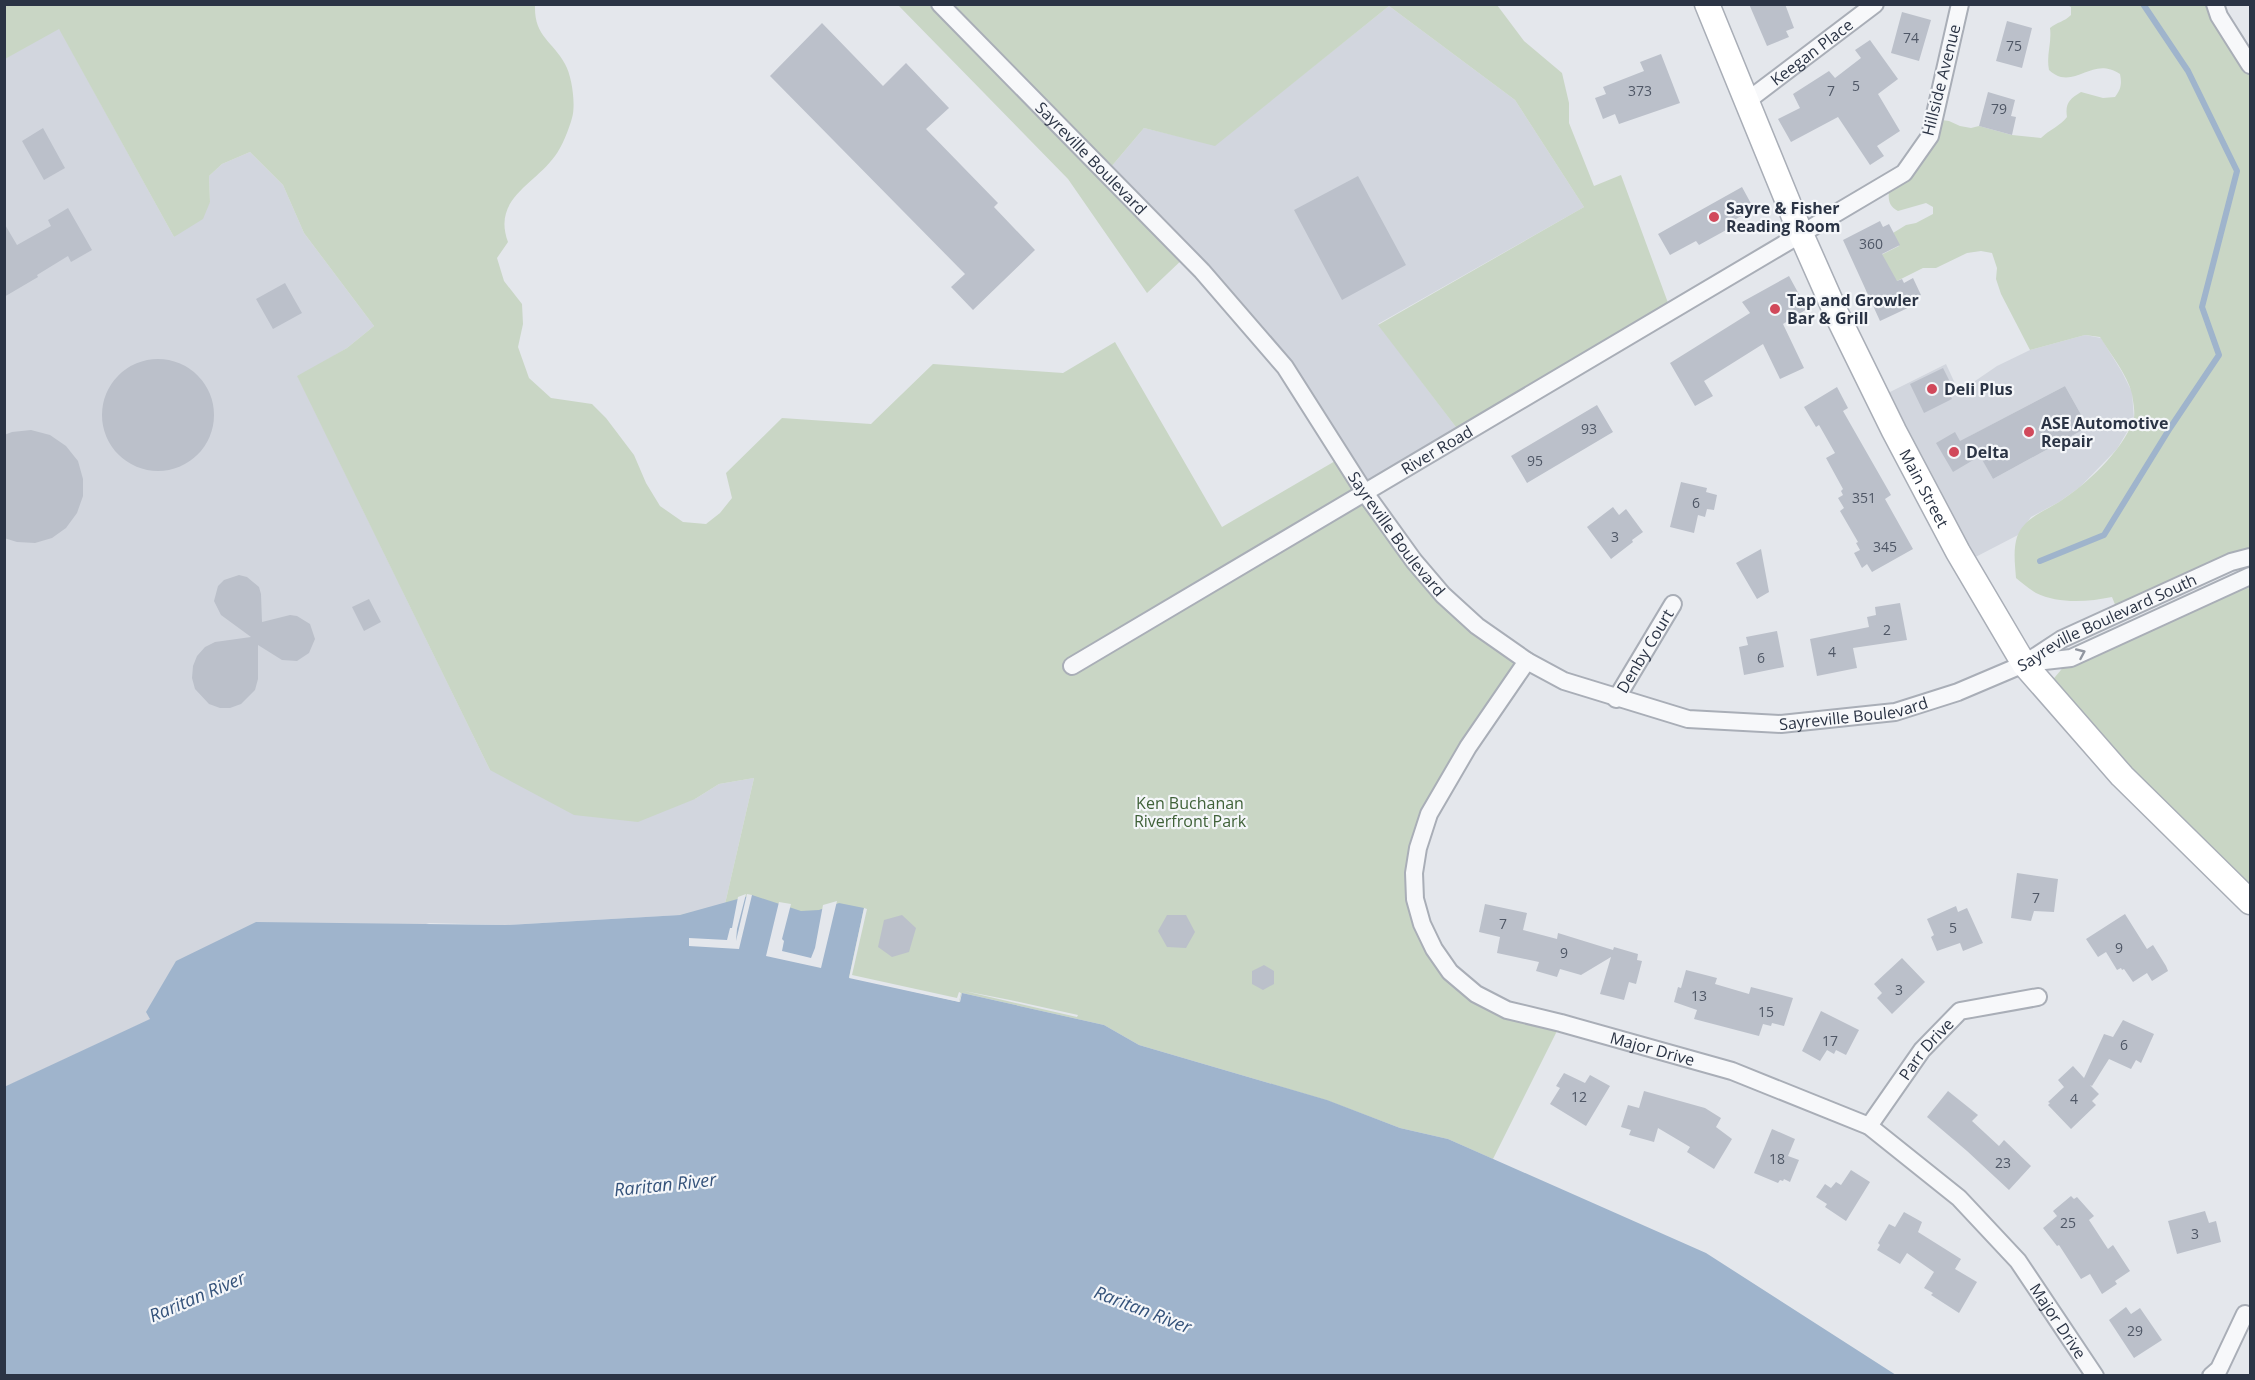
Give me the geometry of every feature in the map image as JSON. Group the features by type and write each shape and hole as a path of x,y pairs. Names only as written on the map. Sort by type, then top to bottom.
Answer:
{"main road":[{"name":"Main Street","path":"1707,4 1801,234 1894,431 1958,552 2024,664 2122,776 2250,902"}],"street":[{"name":"Sayreville Boulevard","path":"940,4 1202,271 1285,367 1365,493 1414,561 1443,595 1476,626 1527,661 1564,681 1616,699 1688,718 1781,724 1903,710 1958,692 2024,664"},
{"name":"Hillside Avenue","path":"1801,234 1904,173 1930,136 1960,4"},
{"path":"2215,4 2250,65"},
{"name":"Keegan Place","path":"1747,101 1866,7"},
{"name":"River Road","path":"1072,666 1801,234"},
{"name":"Sayreville Boulevard South","path":"2024,664 2062,639 2081,630 2231,562 2250,557"},
{"name":"Sayreville Boulevard South","path":"2024,664 2071,658 2250,576"},
{"name":"Denby Court","path":"1616,699 1673,604"},
{"name":"Major Drive","path":"1527,661 1468,747 1429,814 1418,848 1414,873 1417,907 1434,949 1450,972 1476,994 1507,1010 1732,1071 1869,1126 1959,1198 2018,1261 2096,1376"},
{"name":"Parr Drive","path":"1869,1126 1922,1050 1960,1011 2038,997"},
{"path":"2211,1376 2219,1369 2246,1314"}],"shaded area":[{"path":"1389,6 1515,100 1584,207 1378,324 1462,435 1365,493 1285,367 1105,174 1144,128 1215,145"},
{"path":"59,28 174,237 210,202 209,176 222,164 250,152 283,185 304,233 374,326 347,348 298,377 490,770 695,799 719,784 754,778 725,904 680,915 506,925 429,923 151,1019 5,1087 4,59"},
{"path":"2085,335 2101,338 2132,392 2134,420 2117,449 2080,487 2059,502 2031,517 2018,535 1964,563 1878,398 1946,364 1959,392 1997,366 2030,350","holes":["2065,386 2088,427 1993,479 1970,436"]}],"green space":[{"name":"Ken Buchanan Riverfront Park","path":"5,5 535,5 537,24 567,69 574,106 569,127 558,152 518,194 506,214 505,227 508,242 497,258 504,281 522,304 523,324 518,347 529,378 551,398 592,404 606,418 634,455 646,483 660,506 683,522 706,524 720,513 732,498 726,473 782,418 871,424 933,364 1063,373 1115,342 1222,527 1342,457 1414,561 1527,661 1418,848 1422,924 1476,994 1561,1023 1493,1159 1448,1139 1400,1128 1326,1100 1139,1045 1104,1025 962,993 959,1002 849,978 680,915 725,904 754,778 719,784 695,799 638,822 574,815 490,770 297,376 347,348 374,326 304,233 283,185 250,152 222,164 209,176 210,202 203,219 174,237 59,29 5,59"},
{"path":"898,5 1497,5 1524,41 1562,73 1569,103 1569,123 1594,186 1621,175 1671,311 1462,435 1378,325 1584,207 1515,100 1389,6 1215,146 1144,128 1105,174 1186,256 1147,293 1068,179"},
{"path":"2067,5 2215,5 2250,65 2250,557 2118,612 2112,597 2073,601 2054,599 2036,593 2016,578 2015,547 2020,530 2035,516 2059,502 2091,477 2121,444 2133,421 2134,408 2130,387 2100,337 2085,335 2030,350 2001,294 1992,253 1981,251 1967,253 1936,268 1923,268 1867,292 1857,267 1899,246 1893,233 1933,214 1933,207 1926,203 1898,211 1891,205 1889,191 1934,119 1971,128 1979,126 2012,135 2041,138 2067,117 2069,102 2081,92 2103,98 2115,97 2119,91 2121,78 2120,74 2111,70 2103,68 2076,76 2059,77 2049,70 2050,28 2071,15 2071,7"},
{"path":"2250,576 2250,902 2045,689 2071,658"}],"water":[{"name":"Raritan River","path":"752,895 801,911 819,910 839,903 864,908 849,977 960,1002 962,993 1104,1025 1139,1045 1327,1100 1400,1128 1448,1139 1706,1253 1896,1375 5,1375 4,1087 150,1019 146,1012 176,961 256,922 506,925 680,915"}],"pier":[{"path":"746,894 736,941 747,894 752,895 739,949 689,946 689,938 727,940 730,928 732,928 738,897"},
{"path":"837,901 821,968 766,956 779,902 791,904 782,939 784,941 782,951 811,958 823,905"},
{"path":"864,908 867,909 852,975 957,998 959,992 961,993 959,1002 849,978"},
{"path":"964,991 1010,1000 1078,1015 1077,1017"}],"building":[{"path":"1749,4 1785,4 1794,28 1786,31 1789,37 1767,46"},
{"path":"1902,12 1931,20 1919,61 1891,53"},
{"path":"2007,21 2032,28 2022,68 1996,61"},
{"path":"822,23 883,86 906,63 949,108 926,129 998,203 994,207 1035,250 973,310 951,287 965,274 770,76"},
{"path":"1870,40 1898,79 1878,94 1900,131 1877,146 1884,156 1870,165 1838,117 1791,142 1778,119 1800,108 1793,94 1829,71 1835,78 1861,58 1855,50"},
{"path":"1661,54 1680,103 1619,124 1615,114 1603,119 1595,98 1606,94 1603,87 1644,71 1640,62"},
{"path":"1988,92 2015,100 2011,116 2016,117 2012,135 1979,126"},
{"path":"43,128 65,168 44,180 22,141"},
{"path":"1358,176 1406,265 1342,300 1294,210"},
{"name":"Sayre & Fisher Reading Room","path":"1742,187 1754,209 1725,225 1728,229 1699,245 1696,241 1670,255 1658,234"},
{"path":"68,208 92,250 71,262 68,256 4,297 4,223 17,245 51,226 48,220"},
{"path":"1880,221 1883,227 1889,224 1900,245 1882,254 1897,281 1902,279 1904,283 1913,278 1921,295 1910,299 1912,306 1880,321 1843,240"},
{"path":"1789,276 1807,309 1783,324 1804,368 1780,379 1763,344 1704,381 1713,396 1695,406 1670,363 1750,313 1742,302"},
{"path":"285,283 302,313 273,329 256,299"},
{"path":"158,359 180,363 198,375 210,393 214,415 210,437 198,455 180,467 158,471 136,467 118,455 106,437 102,415 106,393 118,375 136,363"},
{"name":"Deli Plus","path":"1943,368 1953,388 1948,391 1952,399 1924,413 1910,384"},
{"name":"ASE Automotive Repair","path":"2065,386 2088,427 1993,479 1980,456 1953,472 1936,443 1955,432 1960,441"},
{"path":"1837,387 1848,408 1843,411 1891,495 1885,499 1913,549 1872,572 1867,564 1862,568 1854,553 1860,550 1856,543 1858,542 1840,511 1844,508 1838,498 1843,495 1841,491 1843,489 1826,458 1835,453 1819,425 1816,427 1804,407"},
{"path":"1597,405 1613,432 1527,483 1511,456"},
{"path":"31,430 50,435 66,446 78,461 83,479 83,496 77,513 66,528 52,538 35,543 17,542 4,538 4,435"},
{"path":"1681,482 1707,488 1706,492 1717,495 1714,510 1707,509 1705,517 1698,515 1694,533 1670,527"},
{"path":"1613,507 1619,515 1626,509 1643,532 1611,559 1587,527"},
{"path":"1761,549 1769,592 1757,599 1736,563"},
{"path":"239,575 247,577 259,587 262,622 290,615 297,616 310,624 315,639 309,653 297,661 282,660 258,645 258,679 255,690 241,704 230,708 220,708 209,704 195,689 192,678 193,666 197,656 205,647 215,642 251,637 221,615 214,601 218,586 224,580"},
{"path":"369,599 381,622 364,631 352,607"},
{"path":"1900,603 1907,640 1853,648 1857,668 1817,676 1810,639 1869,627 1867,617 1876,615 1875,607"},
{"path":"1777,631 1784,667 1744,675 1739,647 1748,645 1746,637"},
{"path":"2017,873 2058,879 2054,912 2034,911 2031,921 2011,918"},
{"path":"1485,904 1527,913 1523,930 1557,939 1558,933 1613,950 1614,947 1638,954 1637,960 1642,961 1636,984 1629,982 1624,1000 1600,994 1611,957 1581,975 1560,969 1557,977 1536,971 1539,962 1497,953 1500,937 1479,932"},
{"path":"1956,906 1958,912 1967,908 1983,943 1963,951 1960,943 1937,951 1931,937 1934,935 1927,919"},
{"path":"2125,914 2147,949 2153,945 2166,966 2168,971 2152,981 2147,973 2133,982 2124,969 2117,970 2106,952 2098,957 2086,939"},
{"path":"902,915 916,928 909,952 892,957 878,947 884,920"},
{"path":"1167,915 1186,915 1195,932 1186,948 1167,947 1158,931"},
{"path":"1902,958 1925,982 1892,1014 1877,998 1882,993 1874,984"},
{"path":"1264,965 1274,971 1274,984 1263,990 1252,984 1252,971"},
{"path":"1686,970 1717,978 1715,984 1749,994 1751,987 1793,998 1784,1026 1772,1023 1771,1026 1763,1024 1759,1036 1694,1019 1697,1010 1674,1002"},
{"path":"1821,1011 1859,1030 1846,1055 1836,1050 1834,1054 1827,1050 1820,1061 1802,1051"},
{"path":"2123,1020 2154,1034 2141,1063 2136,1060 2131,1069 2109,1059 2092,1086 2090,1085 2099,1094 2092,1101 2096,1105 2071,1129 2048,1105 2050,1103 2048,1102 2064,1087 2058,1080 2073,1066 2084,1078 2104,1034 2113,1037"},
{"path":"1564,1073 1585,1083 1590,1075 1610,1086 1586,1126 1550,1104 1560,1088 1556,1086"},
{"path":"1644,1091 1705,1108 1721,1118 1716,1127 1732,1139 1714,1169 1687,1152 1690,1147 1658,1128 1654,1142 1629,1135 1631,1130 1621,1127 1628,1105 1639,1108"},
{"path":"1948,1091 1978,1115 1972,1121 1999,1146 2004,1140 2031,1166 2009,1190 1927,1117"},
{"path":"1772,1129 1795,1139 1788,1156 1799,1160 1790,1182 1784,1179 1778,1183 1754,1173"},
{"path":"1851,1170 1870,1182 1846,1221 1825,1207 1827,1204 1816,1197 1825,1184 1831,1188 1836,1182 1841,1185"},
{"path":"2071,1196 2074,1199 2077,1197 2094,1216 2089,1220 2108,1249 2113,1245 2130,1271 2102,1294 2090,1274 2081,1279 2059,1245 2057,1246 2043,1228 2057,1216 2053,1211"},
{"path":"2205,1211 2209,1223 2216,1221 2221,1242 2177,1254 2168,1221"},
{"path":"1904,1212 1922,1222 1918,1232 1961,1259 1955,1269 1977,1282 1959,1313 1924,1288 1934,1272 1907,1253 1900,1264 1877,1250 1880,1245 1878,1243 1889,1224 1895,1227"},
{"path":"2126,1307 2131,1314 2140,1308 2162,1340 2134,1358 2109,1320"}],"waterway":[{"path":"2040,561 2104,535 2170,428 2219,355 2202,307 2237,171 2188,71 2143,4"}],"place":[{"name":"Sayre & Fisher Reading Room","path":"1714,217"},
{"name":"Tap and Growler Bar & Grill","path":"1775,309"},
{"name":"Deli Plus","path":"1932,389"},
{"name":"ASE Automotive Repair","path":"2029,432"},
{"name":"Delta","path":"1954,452"}]}
